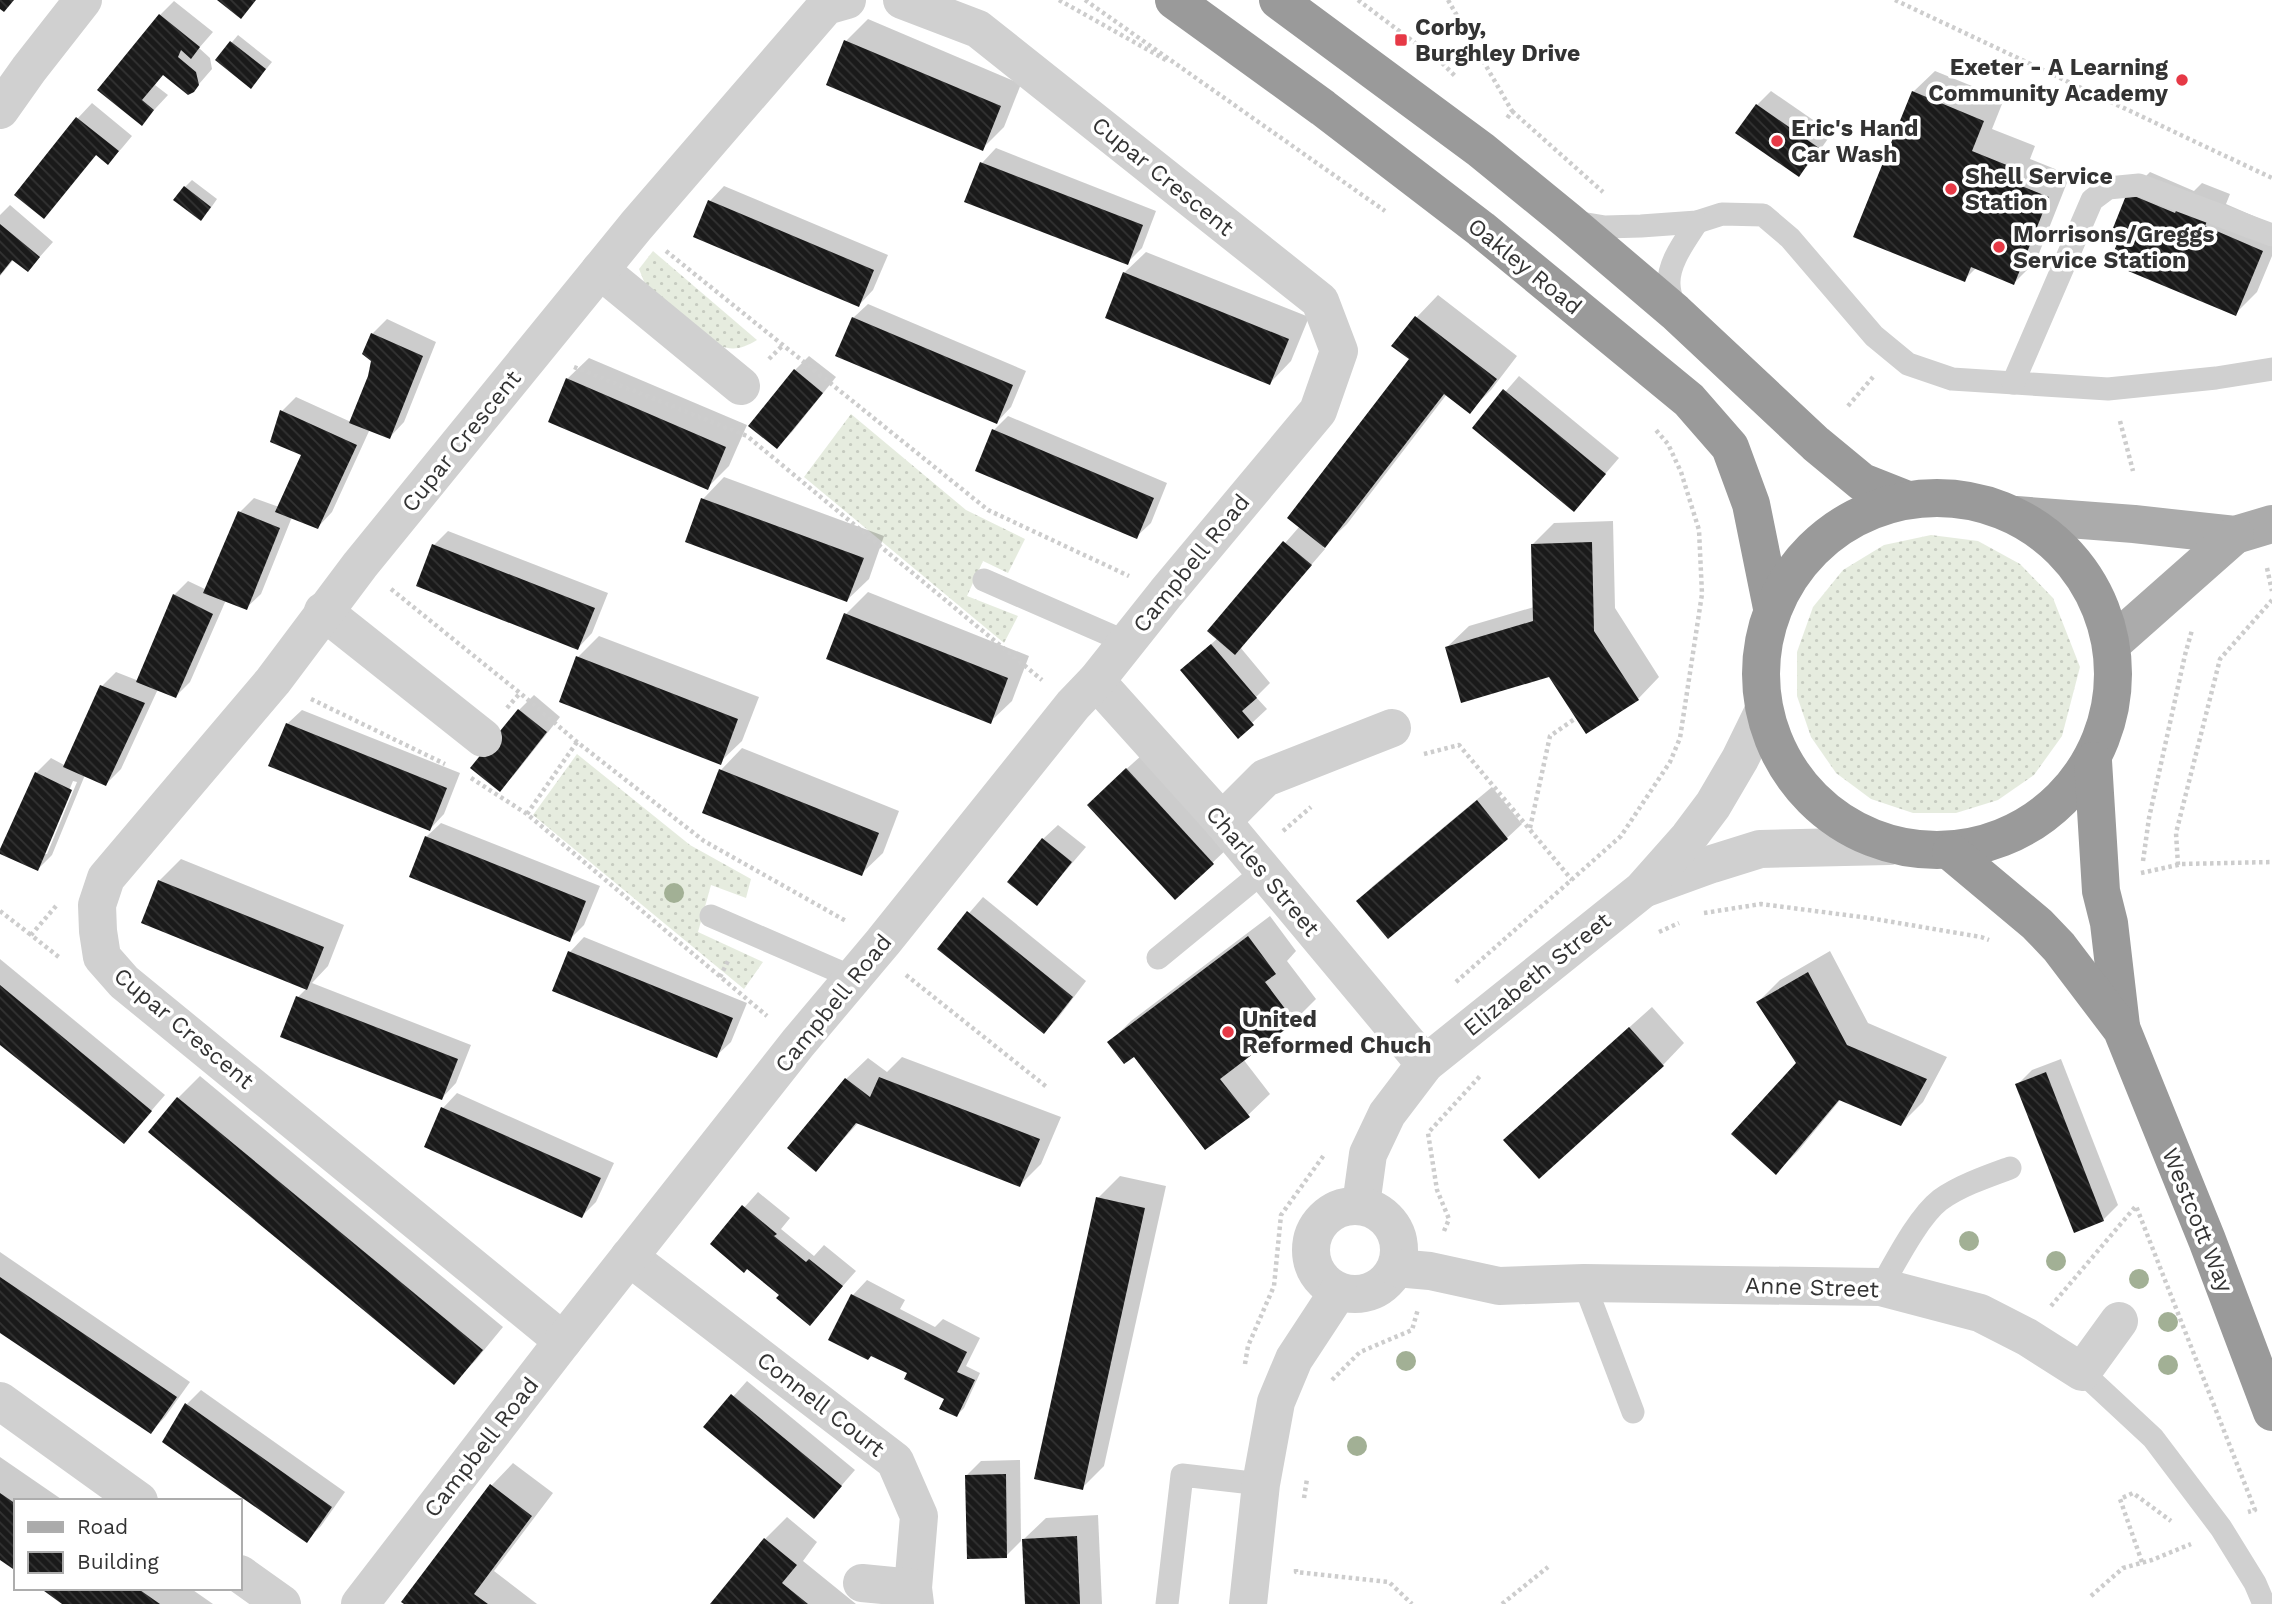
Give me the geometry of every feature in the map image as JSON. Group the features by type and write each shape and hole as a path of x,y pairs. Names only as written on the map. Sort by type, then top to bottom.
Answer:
{"highway":[{"name":"Oakley Road","path":"1174,0 1323,108 1481,229 1689,400 1730,447 1751,503 1772,608"},
{"path":"1278,0 1481,150 1568,220 1675,312 1844,467 1862,481 1905,499"},
{"path":"1905,499 1967,499 2015,515 2065,551 2100,603 2114,642 2113,701 2093,761 2066,795 2033,820 1988,845 1951,852 1889,846 1835,820 1792,776 1763,712 1760,650 1772,608 1804,555 1853,517 1905,499"},
{"name":"Westcott Way","path":"2093,761 2101,891 2109,923 2122,1030 2207,1240 2272,1412"},
{"name":"Westcott Way","path":"1951,852 2059,947 2122,1030"}],"main road":[{"path":"2015,515 2235,535 2272,524"},
{"path":"2114,642 2235,535"}],"street":[{"path":"0,110 83,0"},
{"name":"Cupar Crescent","path":"563,1341 135,991 102,957 97,905 106,878 273,681 323,611 636,226 826,6 847,0"},
{"name":"Cupar Crescent","path":"902,0 978,29 1320,301 1339,351 1318,411"},
{"path":"600,270 741,386"},
{"name":"Campbell Road","path":"360,1604 563,1341 799,1043 1318,411"},
{"path":"323,611 483,738"},
{"name":"Charles Street","path":"1084,693 1222,821 1425,1064"},
{"name":"Elizabeth Street","path":"1361,1205 1368,1154 1387,1114 1425,1064 1642,890 1713,805 1763,712"},
{"path":"1222,821 1265,778 1392,728"},
{"name":"Elizabeth Street","path":"1642,890 1760,849 1889,846"},
{"path":"1361,1205 1377,1210 1390,1221 1398,1236 1400,1252 1396,1268 1386,1282 1372,1292 1355,1295 1338,1292 1323,1282 1313,1266 1310,1247 1315,1230 1327,1215 1343,1207 1361,1205"},
{"name":"Connell Court","path":"629,1257 895,1461 919,1516 914,1596"},
{"name":"Anne Street","path":"1396,1268 1430,1271 1499,1286 1584,1283 1881,1287 1980,1313 2027,1337 2082,1372"},
{"path":"1248,1604 1261,1484 1276,1402 1294,1359 1338,1292"},
{"path":"2082,1372 2119,1321"},
{"path":"0,1401 136,1499"},
{"path":"862,1583 914,1596"}],"lane":[{"path":"2013,383 2092,200 2108,188 2139,185 2272,236"},
{"path":"1568,220 1605,227 1697,222 1722,214 1763,215 1790,238 1874,336 1908,364 1952,379 2108,389 2216,378 2272,369"},
{"path":"1675,312 1669,284 1671,275 1676,257 1697,222"},
{"path":"984,580 1126,642"},
{"path":"1158,958 1259,864"},
{"path":"711,916 871,957"},
{"path":"1881,1287 1913,1232 1939,1201 1983,1178 2010,1168"},
{"path":"1584,1283 1633,1412"},
{"name":"Anne Street","path":"2082,1372 2153,1438 2221,1528 2255,1583 2264,1604"},
{"path":"1167,1604 1182,1475 1261,1484"}],"path":[{"path":"1059,0 1188,73"},
{"path":"1085,0 1389,214"},
{"path":"1448,0 1513,111 1609,198"},
{"path":"1895,0 2272,178"},
{"path":"1503,123 1513,111"},
{"path":"636,226 988,510 1166,593"},
{"path":"534,352 747,436 1084,693"},
{"path":"2108,389 2106,416 2120,419 2133,471"},
{"path":"1651,424 1668,444 1681,472 1699,530 1700,552"},
{"path":"360,565 577,742 704,841 871,957 1048,1087"},
{"path":"2255,572 2269,566 2272,591"},
{"path":"2178,865 2176,833 2220,659 2272,600"},
{"path":"2140,884 2149,818 2189,636 2197,621"},
{"path":"273,681 448,765"},
{"path":"1530,829 1550,736 1576,718"},
{"path":"527,814 577,742"},
{"path":"1421,755 1459,745 1572,880"},
{"path":"461,771 527,814 799,1043"},
{"path":"1259,864 1314,804"},
{"path":"2141,873 2178,865 2272,862"},
{"path":"1700,914 1761,904 1981,937 1999,946"},
{"path":"0,911 31,935"},
{"path":"1656,933 1689,919"},
{"path":"1448,1219 1437,1190 1428,1133 1487,1069"},
{"path":"2027,1337 2136,1206 2255,1510 2238,1518"},
{"path":"1330,1382 1360,1352 1412,1330"},
{"path":"1303,1504 1307,1478"},
{"path":"2142,1562 2120,1499 2133,1493 2174,1523"},
{"path":"2182,1534 2190,1545"},
{"path":"2091,1596 2123,1568 2202,1540"},
{"path":"1297,1559 1296,1572 1389,1582 1412,1604"},
{"path":"1502,1604 1548,1567"}],"shaded area":[{"path":"653,251 757,340 737,348 717,345 647,289 639,269"},
{"path":"851,414 966,510 1025,539 1008,573 983,561 967,596 1018,616 1004,643 804,477"},
{"path":"1931,535 1978,541 2020,564 2053,598 2080,667 2062,736 2034,775 1998,800 1956,813 1913,813 1871,799 1836,773 1811,737 1797,696 1797,652 1813,607 1843,570 1884,545"},
{"path":"577,754 690,845 751,879 746,898 711,885 698,932 763,962 744,989 533,815"}],"building":[{"path":"0,0 14,0 4,12 0,9"},
{"path":"217,0 256,0 241,19"},
{"path":"159,14 200,47 191,59 181,50 178,57 196,72 199,85 188,95 163,75 142,100 154,110 142,126 97,90"},
{"path":"844,40 1001,106 983,151 826,85"},
{"path":"230,41 266,69 251,89 215,60"},
{"name":"Shell Service Station","path":"1912,91 1984,121 1972,151 2014,168 2009,181 2049,197 2014,285 1971,267 1965,282 1853,237"},
{"name":"Eric's Hand Car Wash","path":"1756,104 1819,148 1799,177 1735,133"},
{"path":"76,117 119,151 108,165 96,155 44,219 14,195"},
{"path":"980,162 1143,225 1128,265 964,202"},
{"path":"184,186 211,207 201,221 173,200"},
{"path":"2127,193 2175,213 2179,204 2209,216 2205,226 2263,251 2236,316 2109,263 2122,232 2113,228"},
{"path":"708,200 874,270 859,307 693,237"},
{"path":"0,224 40,257 28,272 12,260 0,275"},
{"path":"1123,272 1289,339 1270,385 1105,318"},
{"path":"1415,316 1497,379 1470,414 1444,394 1325,548 1287,518 1409,359 1391,346"},
{"path":"852,317 1013,385 997,424 835,356"},
{"path":"371,333 423,356 390,439 349,423 368,376 371,361 362,354"},
{"path":"794,369 823,393 777,449 748,426"},
{"path":"566,378 726,447 708,490 548,422"},
{"path":"1503,389 1606,474 1574,512 1472,428"},
{"path":"280,410 357,445 318,529 275,512 301,455 270,442"},
{"path":"992,429 1154,498 1137,539 975,471"},
{"path":"701,498 864,558 847,602 685,542"},
{"path":"238,511 280,528 247,610 203,593"},
{"path":"1283,541 1312,565 1235,655 1207,631"},
{"path":"1592,542 1594,631 1639,700 1586,734 1549,677 1461,703 1445,647 1533,621 1531,544"},
{"path":"432,544 595,608 578,650 416,586"},
{"path":"173,594 213,614 176,698 136,682"},
{"path":"844,613 1008,678 991,724 826,659"},
{"path":"1211,644 1257,698 1242,711 1254,725 1238,739 1180,670"},
{"path":"576,656 738,719 721,765 559,702"},
{"path":"100,685 145,703 106,786 63,767"},
{"path":"518,709 547,732 500,792 470,768"},
{"path":"286,723 447,788 430,831 268,766"},
{"path":"1126,768 1214,864 1175,900 1087,805"},
{"path":"719,769 879,833 862,876 702,813"},
{"path":"35,772 72,790 38,871 0,854"},
{"path":"1477,800 1508,839 1388,939 1356,901"},
{"path":"425,836 586,901 570,942 409,877"},
{"path":"1042,838 1072,862 1037,906 1007,882"},
{"path":"158,880 324,947 307,990 141,923"},
{"path":"967,911 1073,997 1044,1034 937,949"},
{"path":"1248,936 1276,974 1265,982 1295,1022 1220,1079 1250,1117 1205,1150 1134,1057 1124,1064 1107,1042"},
{"path":"568,951 733,1018 717,1058 552,991"},
{"path":"1808,972 1847,1045 1927,1079 1901,1126 1839,1100 1776,1175 1731,1134 1796,1063 1756,1002"},
{"path":"0,985 152,1111 124,1144 0,1045"},
{"path":"296,996 458,1059 442,1100 280,1037"},
{"path":"1629,1027 1664,1066 1539,1179 1503,1140"},
{"path":"2046,1072 2104,1221 2074,1233 2015,1084"},
{"path":"879,1077 1040,1139 1020,1187 856,1123 816,1172 787,1148 845,1078 870,1097"},
{"path":"177,1097 483,1350 454,1385 148,1132"},
{"path":"441,1107 601,1178 582,1218 424,1147"},
{"path":"1096,1197 1145,1208 1083,1490 1034,1479"},
{"path":"742,1205 806,1262 809,1259 843,1286 810,1326 776,1298 779,1295 747,1269 744,1273 710,1244"},
{"path":"0,1277 177,1397 151,1434 0,1333"},
{"path":"851,1294 967,1352 957,1372 975,1380 957,1417 939,1409 944,1399 904,1379 907,1373 871,1356 868,1360 828,1340"},
{"path":"731,1394 842,1486 814,1519 703,1427"},
{"path":"185,1403 332,1507 307,1543 162,1442"},
{"path":"1006,1474 1007,1558 967,1559 965,1475"},
{"path":"490,1484 532,1516 474,1594 488,1604 401,1602"},
{"path":"0,1493 14,1503 14,1570 0,1560"},
{"path":"1077,1536 1080,1604 1025,1604 1022,1539"},
{"path":"764,1538 797,1565 782,1583 808,1604 710,1604"},
{"path":"43,1590 140,1590 160,1604 62,1604"}],"place":[{"name":"Corby, Burghley Drive","path":"1401,40"},
{"name":"Exeter - A Learning Community Academy","path":"2182,80"},
{"name":"Eric's Hand Car Wash","path":"1777,141"},
{"name":"Shell Service Station","path":"1951,189"},
{"name":"Morrisons/Greggs Service Station","path":"1999,247"},
{"name":"United Reformed Chuch","path":"1228,1032"}]}
